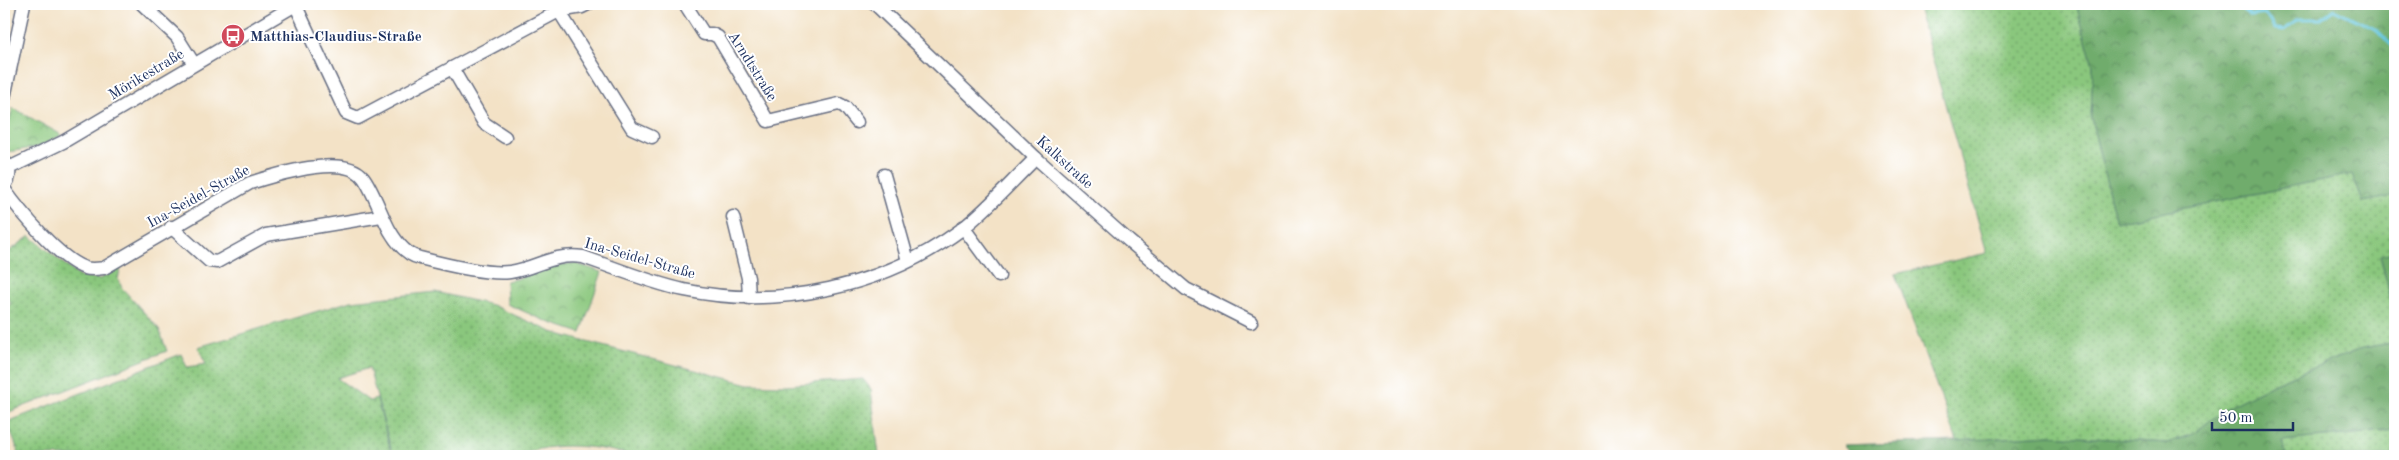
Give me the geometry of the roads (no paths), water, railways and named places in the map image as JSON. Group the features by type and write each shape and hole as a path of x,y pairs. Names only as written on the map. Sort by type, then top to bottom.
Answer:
{"street":[{"path":"4,98 24,4"},
{"path":"142,4 177,37 194,64"},
{"path":"296,4 346,113 352,117 362,117 559,11 582,7 588,4"},
{"name":"Mörikestraße","path":"6,165 63,142 296,4"},
{"name":"Arndtstraße","path":"685,4 704,34 712,34 718,37 768,121 840,104 845,107 857,122"},
{"name":"Kalkstraße","path":"875,4 1036,158 1186,289 1250,322"},
{"path":"559,11 632,128 652,137"},
{"path":"452,68 484,123 505,137"},
{"name":"Ina-Seidel-Straße","path":"4,187 34,226 79,266 87,269 104,268 250,183 276,174 331,166 345,166 363,177 381,216 396,241 405,251 418,258 497,274 512,272 555,256 570,255 583,257 684,290 749,298 786,297 817,292 862,280 908,261 937,246 963,228 1036,158"},
{"path":"4,187 10,175 6,165"},
{"path":"884,175 908,261"},
{"path":"172,227 209,261 217,262 266,235 381,216"},
{"path":"733,217 748,278 749,298"},
{"path":"963,228 1000,276"}],"waterway":[{"path":"2235,4 2251,16 2265,14 2275,29 2285,30 2297,19 2321,19 2334,9 2377,30 2395,49"},
{"path":"541,456 562,452 614,456"}],"place":[{"name":"Matthias-Claudius-Straße","path":"233,36"}]}
